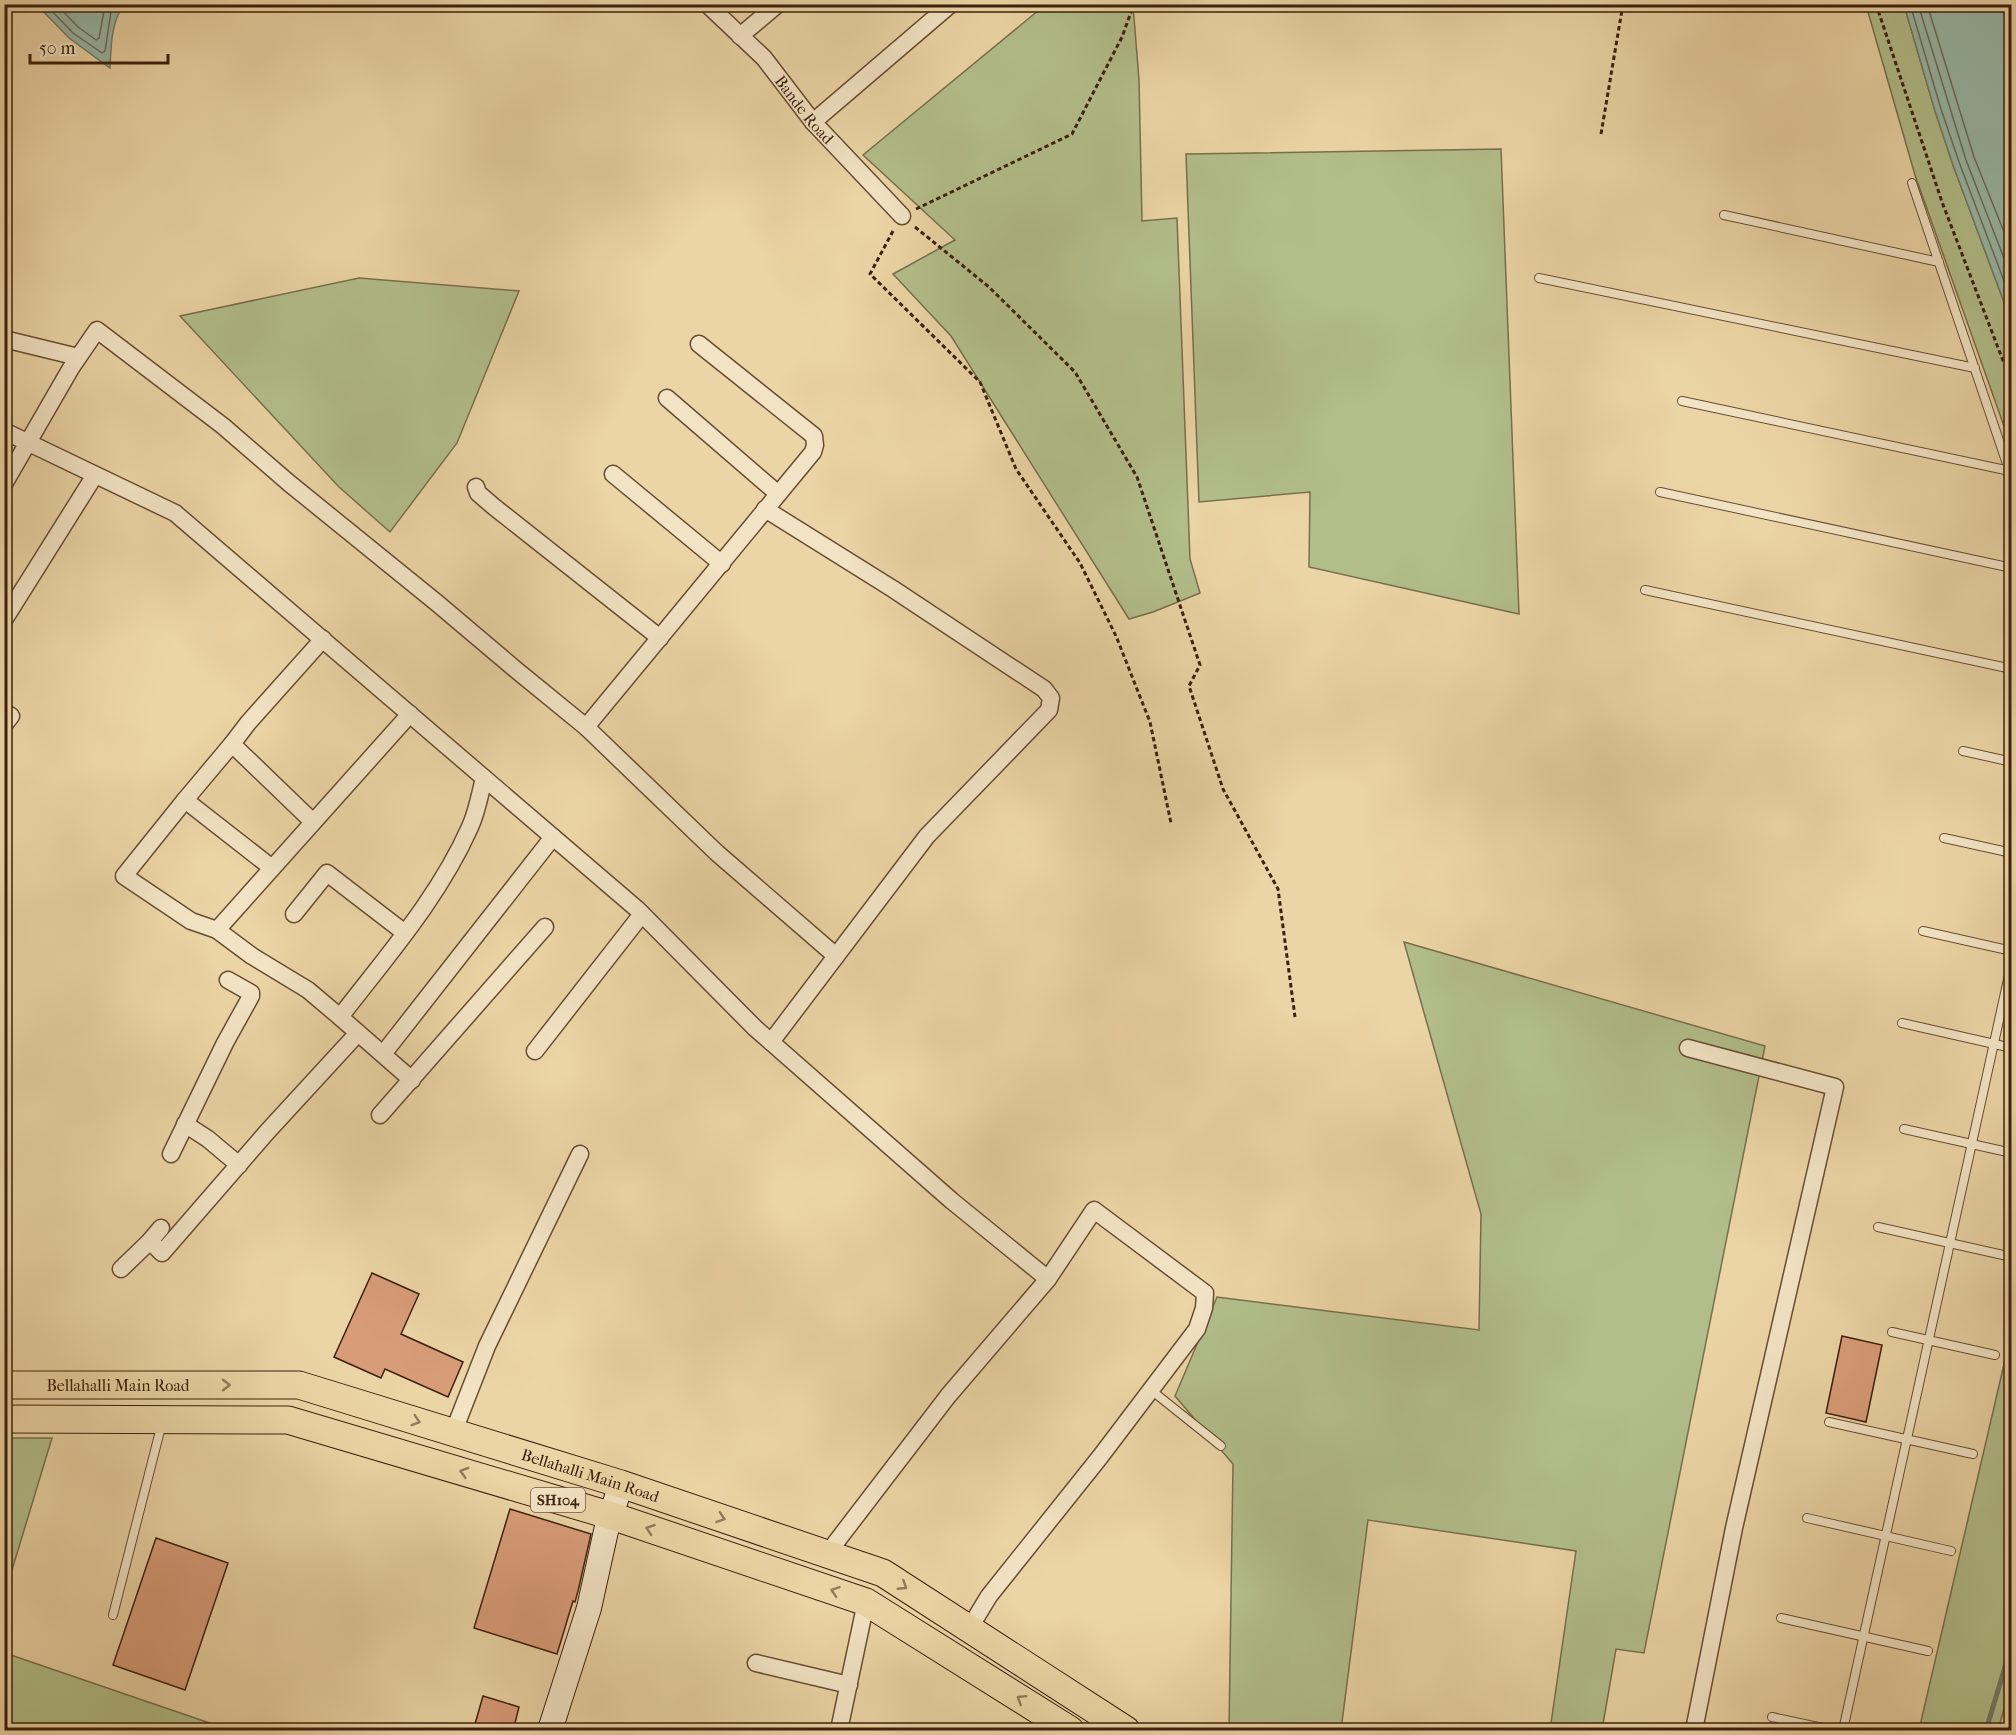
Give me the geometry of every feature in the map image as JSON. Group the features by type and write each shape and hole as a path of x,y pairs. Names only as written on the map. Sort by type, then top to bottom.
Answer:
{"main road":[{"name":"Bellahalli Main Road","path":"4,1385 299,1385 621,1484 883,1573 1126,1731"},
{"name":"Bellahalli Main Road","path":"4,1419 288,1420 612,1515 866,1602 1070,1731"}],"street":[{"name":"Bande Road","path":"707,4 764,58 813,122 902,216"},
{"path":"740,36 778,4"},
{"path":"813,122 951,4"},
{"path":"4,484 78,357 97,330 223,426 586,727 717,853 836,956"},
{"path":"4,339 78,357"},
{"path":"586,727 813,452 814,436 699,344"},
{"path":"667,398 777,493"},
{"path":"4,431 175,513 642,914 771,1042 952,1201 1048,1279"},
{"path":"613,474 722,564"},
{"path":"4,620 95,475"},
{"path":"476,487 478,493 493,506 660,638"},
{"path":"765,509 893,589 1044,689 1051,698 1049,710 927,836 771,1042"},
{"path":"323,639 248,723 124,876 191,921 218,930 252,956 308,990 412,1080"},
{"path":"4,712 11,716 4,725"},
{"path":"218,930 410,714"},
{"path":"232,744 313,822"},
{"path":"340,1017 405,933 445,874 471,825 484,778"},
{"path":"185,800 272,868"},
{"path":"383,1054 553,837"},
{"path":"294,914 327,873 405,933"},
{"path":"535,1051 642,914"},
{"path":"380,1114 545,927"},
{"path":"171,1154 251,993 228,980"},
{"path":"121,1269 155,1235 162,1253 358,1033"},
{"path":"1688,1048 1835,1087 1734,1528 1694,1731"},
{"path":"185,1124 208,1139 239,1165"},
{"path":"453,1433 487,1346 580,1154"},
{"path":"827,1554 948,1395 1048,1279 1094,1210 1205,1293 1204,1308 1197,1329 989,1596 969,1629"},
{"path":"550,1731 589,1608 621,1484"},
{"path":"839,1731 866,1602"},
{"path":"756,1664 849,1685"}],"lane":[{"path":"1912,183 2011,474"},
{"path":"1724,215 1939,262"},
{"path":"1539,278 1975,368"},
{"path":"1682,401 2011,474"},
{"path":"1660,492 2012,568"},
{"path":"1645,590 2012,669"},
{"path":"1964,751 2012,762"},
{"path":"1944,838 2012,854"},
{"path":"1923,931 2012,951"},
{"path":"1843,1731 2012,961"},
{"path":"1902,1023 2012,1048"},
{"path":"1904,1129 2012,1153"},
{"path":"1878,1227 2012,1257"},
{"path":"1892,1332 1995,1355"},
{"path":"1151,1390 1221,1446"},
{"path":"113,1615 163,1419"},
{"path":"1829,1422 1973,1454"},
{"path":"1807,1518 1951,1551"},
{"path":"1781,1618 1928,1651"},
{"path":"1772,1718 1832,1731"}],"path":[{"path":"1134,4 1122,37 1072,134 902,216 870,274 980,382 1016,470 1080,563 1116,636 1150,722 1171,823"},
{"path":"1601,134 1623,4"},
{"path":"1876,4 1942,202 2012,384"},
{"path":"902,216 989,287 1075,372 1137,477 1200,665 1190,686 1223,789 1278,889 1295,1017"}],"green space":[{"path":"1045,5 1133,5 1139,80 1142,221 1177,218 1190,559 1200,593 1129,619 951,336 893,274 955,240 863,155"},
{"path":"1866,5 1904,5 1953,165 2011,321 2011,446 1915,175"},
{"path":"1501,149 1519,614 1309,567 1310,492 1199,502 1186,154"},
{"path":"359,278 519,291 457,443 390,532 339,487 180,316"},
{"path":"1404,942 1765,1046 1644,1653 1616,1649 1602,1730 1550,1730 1576,1551 1368,1520 1341,1730 1229,1730 1233,1464 1175,1396 1217,1297 1479,1330 1481,1214"},
{"path":"2011,1334 2011,1685 1998,1730 1919,1730"},
{"path":"4,1438 52,1438 5,1593"},
{"path":"5,1653 230,1730 5,1730"}],"water":[{"path":"37,5 124,5 114,26 110,68 69,38"},
{"path":"1904,5 2011,5 2011,321 1953,165"}],"building":[{"path":"372,1273 419,1294 401,1334 463,1362 448,1397 385,1369 381,1378 334,1357"},
{"path":"1842,1336 1882,1345 1866,1422 1826,1413"},
{"path":"510,1509 591,1534 575,1602 573,1601 557,1654 474,1628"},
{"path":"156,1538 228,1563 185,1690 113,1665"},
{"path":"483,1696 519,1707 513,1731 473,1731"}],"waterway":[{"path":"1986,1730 2012,1644"}]}
